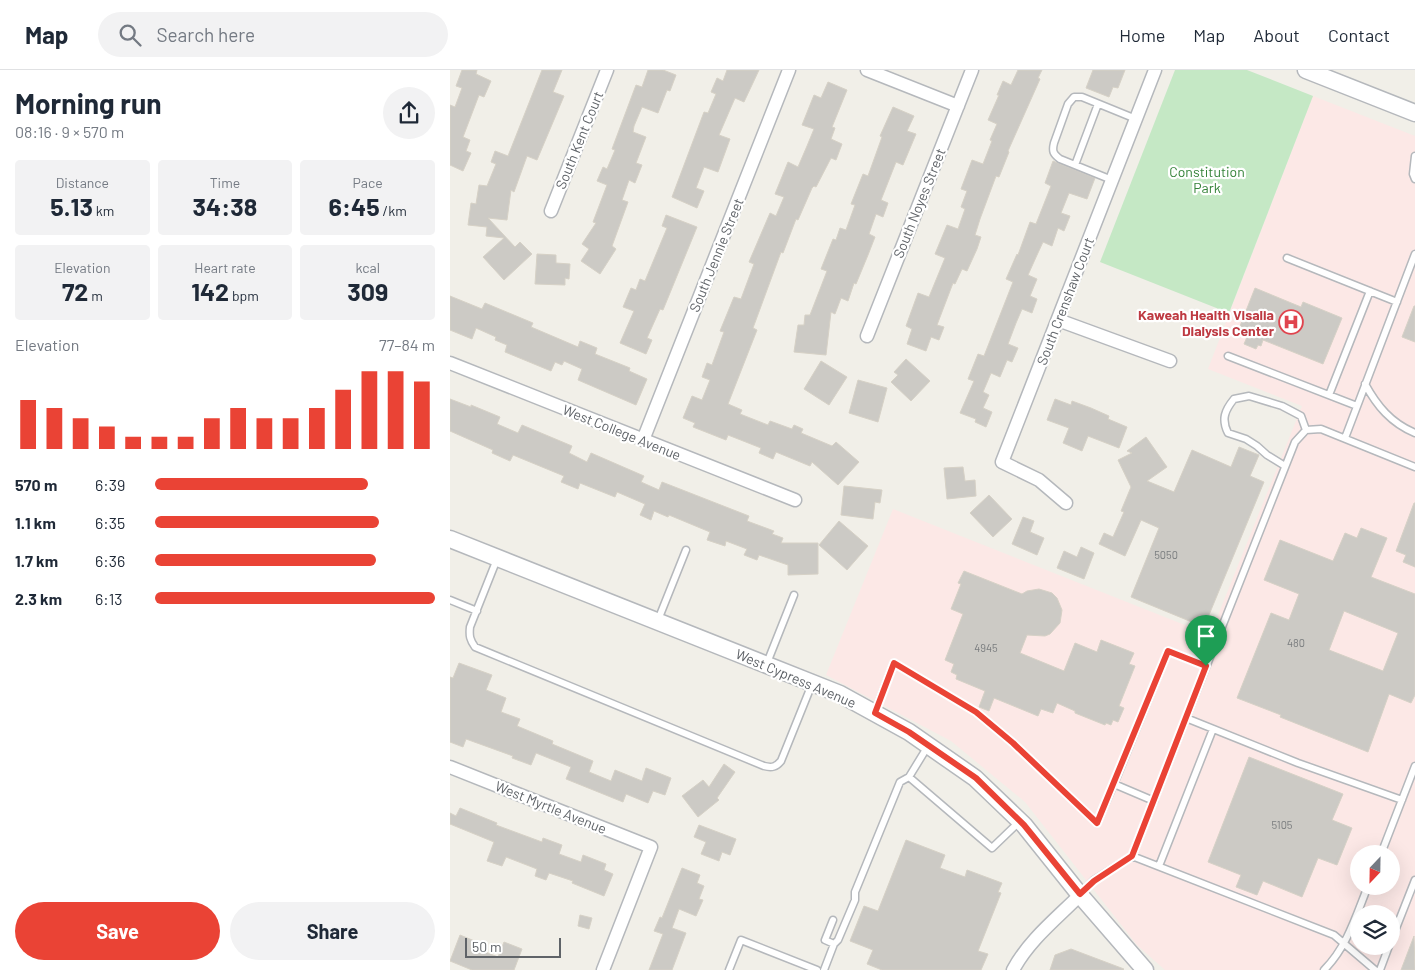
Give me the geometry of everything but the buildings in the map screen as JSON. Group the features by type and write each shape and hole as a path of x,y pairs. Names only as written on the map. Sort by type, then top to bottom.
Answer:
{"street":[{"name":"South Kent Court","path":"551,211 607,70"},
{"name":"South Jennie Street","path":"642,440 790,70"},
{"path":"867,70 958,106"},
{"name":"South Noyes Street","path":"867,336 972,70"},
{"name":"South Crenshaw Court","path":"1066,503 1039,480 1002,462 1156,70"},
{"path":"1306,70 1415,113"},
{"path":"1058,320 1170,361"},
{"name":"West College Avenue","path":"450,363 795,500"},
{"name":"West Cypress Avenue","path":"450,540 840,694 909,732 976,778 1020,821 1145,970"},
{"name":"West Myrtle Avenue","path":"450,767 651,847 603,970"},
{"path":"1013,970 1028,947 1045,927 1080,894"}],"lane":[{"path":"1112,180 1075,165 1056,156 1052,152 1068,104 1072,98 1076,97 1136,119"},
{"path":"1075,165 1098,104"},
{"path":"1414,176 1415,156"},
{"path":"1345,438 1415,254"},
{"path":"1287,258 1397,302"},
{"path":"1329,396 1370,291"},
{"path":"1228,356 1357,406"},
{"path":"1365,384 1388,416 1402,428 1415,433"},
{"path":"1285,466 1267,455 1257,446 1228,433 1224,425 1226,409 1234,399 1249,396 1296,412 1301,416 1306,430"},
{"path":"1080,894 1094,881 1132,856 1295,442 1306,430 1321,429 1415,467"},
{"path":"657,622 686,550"},
{"path":"497,558 469,635 475,647 771,768 777,766 781,761 812,683"},
{"path":"766,665 794,594"},
{"path":"450,600 477,610"},
{"path":"875,713 894,663 976,712 1013,743 1097,823 1168,651 1206,666"},
{"path":"1186,718 1298,764 1402,800"},
{"path":"1159,866 1213,729"},
{"path":"824,970 851,908 855,892 900,782 909,777 928,746"},
{"path":"1384,845 1415,766"},
{"path":"909,777 992,848 1020,821"},
{"path":"1114,784 1154,801"},
{"path":"1132,856 1334,935 1375,970"},
{"path":"1400,918 1415,880"},
{"path":"1324,970 1344,944 1364,895"},
{"path":"833,920 825,940 834,944"},
{"path":"729,970 741,940 817,970"},
{"path":"1380,970 1386,955"}],"shaded area":[{"path":"1313,96 1415,136 1415,970 1165,970 1137,945 1025,802 951,741 826,675 893,509 1210,635 1302,406 1208,369"}],"green space":[{"name":"Constitution Park","path":"1175,70 1247,70 1313,96 1229,313 1100,262"}],"place":[{"name":"Kaweah Health Visalia Dialysis Center","path":"1291,322"}],"route":[{"path":"1168,651 1206,666 1132,856 1094,881 1080,894 1024,825 976,778 909,732 875,713 894,663 976,712 1059,785 1097,823 1168,651"}]}
